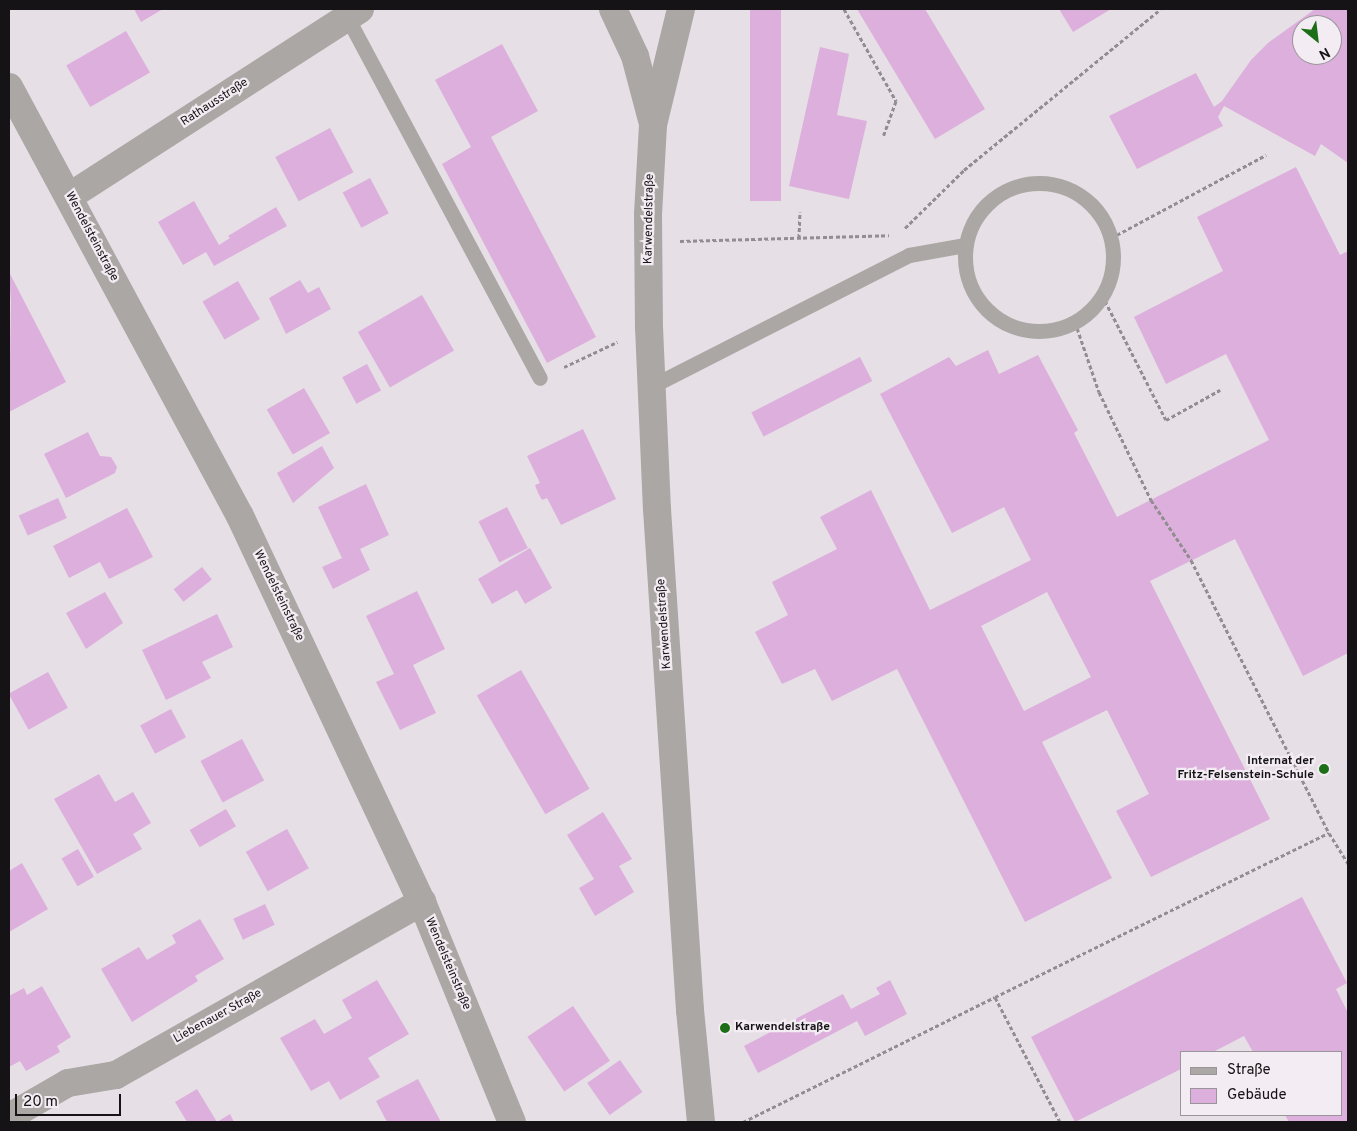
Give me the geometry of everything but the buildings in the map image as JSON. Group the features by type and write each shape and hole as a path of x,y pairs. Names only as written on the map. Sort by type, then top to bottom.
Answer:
{"street":[{"name":"Karwendelstraße","path":"613,9 635,56 653,125"},
{"name":"Karwendelstraße","path":"681,9 653,125 649,241 650,387 690,1010 701,1122"},
{"name":"Rathausstraße","path":"70,196 353,13"},
{"name":"Wendelsteinstraße","path":"9,87 70,196 240,516 422,902 512,1122"},
{"name":"Liebenauer Straße","path":"9,1117 68,1083 116,1075 422,902"}],"lane":[{"path":"353,13 540,378"},
{"path":"1036,183 1060,186 1083,197 1100,215 1111,238 1110,277 1102,295 1090,311 1075,322 1052,331 1028,331 1006,324 986,311 972,291 965,268 965,245 974,221 989,202 1011,188 1036,183"},
{"path":"650,387 908,255 965,245"}],"path":[{"path":"844,9 896,101 883,137"},
{"path":"649,241 898,235 964,170 1160,9"},
{"path":"1111,238 1266,155"},
{"path":"799,238 800,212"},
{"path":"1102,295 1166,420 1220,390"},
{"path":"1075,322 1099,392 1151,500 1191,560 1329,833 1348,864"},
{"path":"540,378 649,327"},
{"path":"743,1122 1329,833"},
{"path":"995,997 1060,1122"}],"place":[{"name":"Internat der Fritz-Felsenstein-Schule","path":"1324,769"},
{"name":"Karwendelstraße","path":"725,1028"}]}
